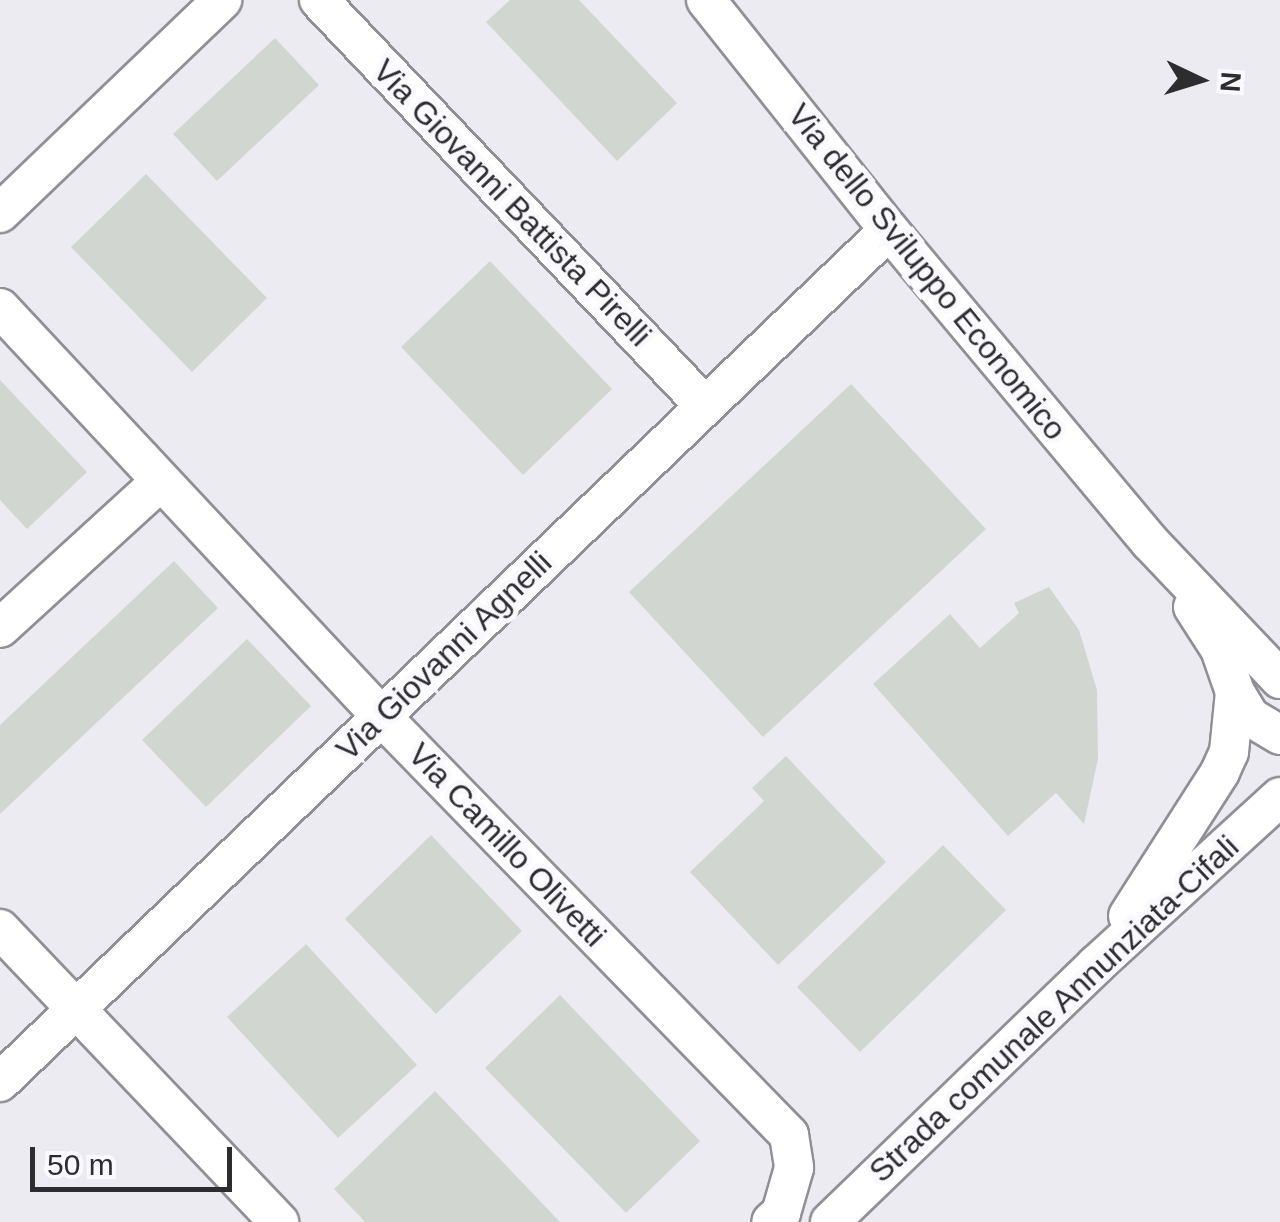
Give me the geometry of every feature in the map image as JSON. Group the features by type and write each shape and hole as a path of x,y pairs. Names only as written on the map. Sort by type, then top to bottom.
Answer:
{"street":[{"path":"0,213 222,0"},
{"name":"Via Giovanni Battista Pirelli","path":"319,0 704,406"},
{"name":"Via dello Sviluppo Economico","path":"706,0 888,230 1150,542"},
{"name":"Via Giovanni Agnelli","path":"0,1082 888,230"},
{"name":"Via Camillo Olivetti","path":"0,308 381,716 789,1134 794,1168 781,1213 771,1222"},
{"path":"0,628 161,481"},
{"path":"1150,542 1242,634 1280,679"},
{"path":"1150,542 1220,649 1250,717 1280,735"},
{"path":"1242,634 1280,652"},
{"path":"1096,965 1220,772 1229,752 1236,692"},
{"name":"Strada comunale Annunziata-Cifali","path":"830,1222 1096,965 1280,797"},
{"path":"0,929 280,1222"}],"building":[{"path":"510,0 579,0 677,103 617,161 486,22"},
{"path":"275,38 319,85 217,181 173,134"},
{"path":"146,174 267,298 192,372 71,247"},
{"path":"490,261 612,389 523,475 401,347"},
{"path":"0,380 87,472 27,529 0,500"},
{"path":"851,384 986,529 763,737 629,592"},
{"path":"174,561 218,608 0,814 0,725"},
{"path":"1049,587 1079,630 1097,690 1098,759 1084,824 1056,793 1008,836 873,684 950,614 980,648 1019,613 1014,603"},
{"path":"247,639 311,706 206,807 142,740"},
{"path":"786,756 886,862 778,965 690,872 764,801 752,788"},
{"path":"431,835 522,931 436,1014 345,919"},
{"path":"943,845 1006,910 860,1052 797,987"},
{"path":"306,944 417,1065 338,1138 227,1017"},
{"path":"560,995 700,1141 626,1213 485,1068"},
{"path":"435,1091 560,1222 365,1222 334,1189"}]}
